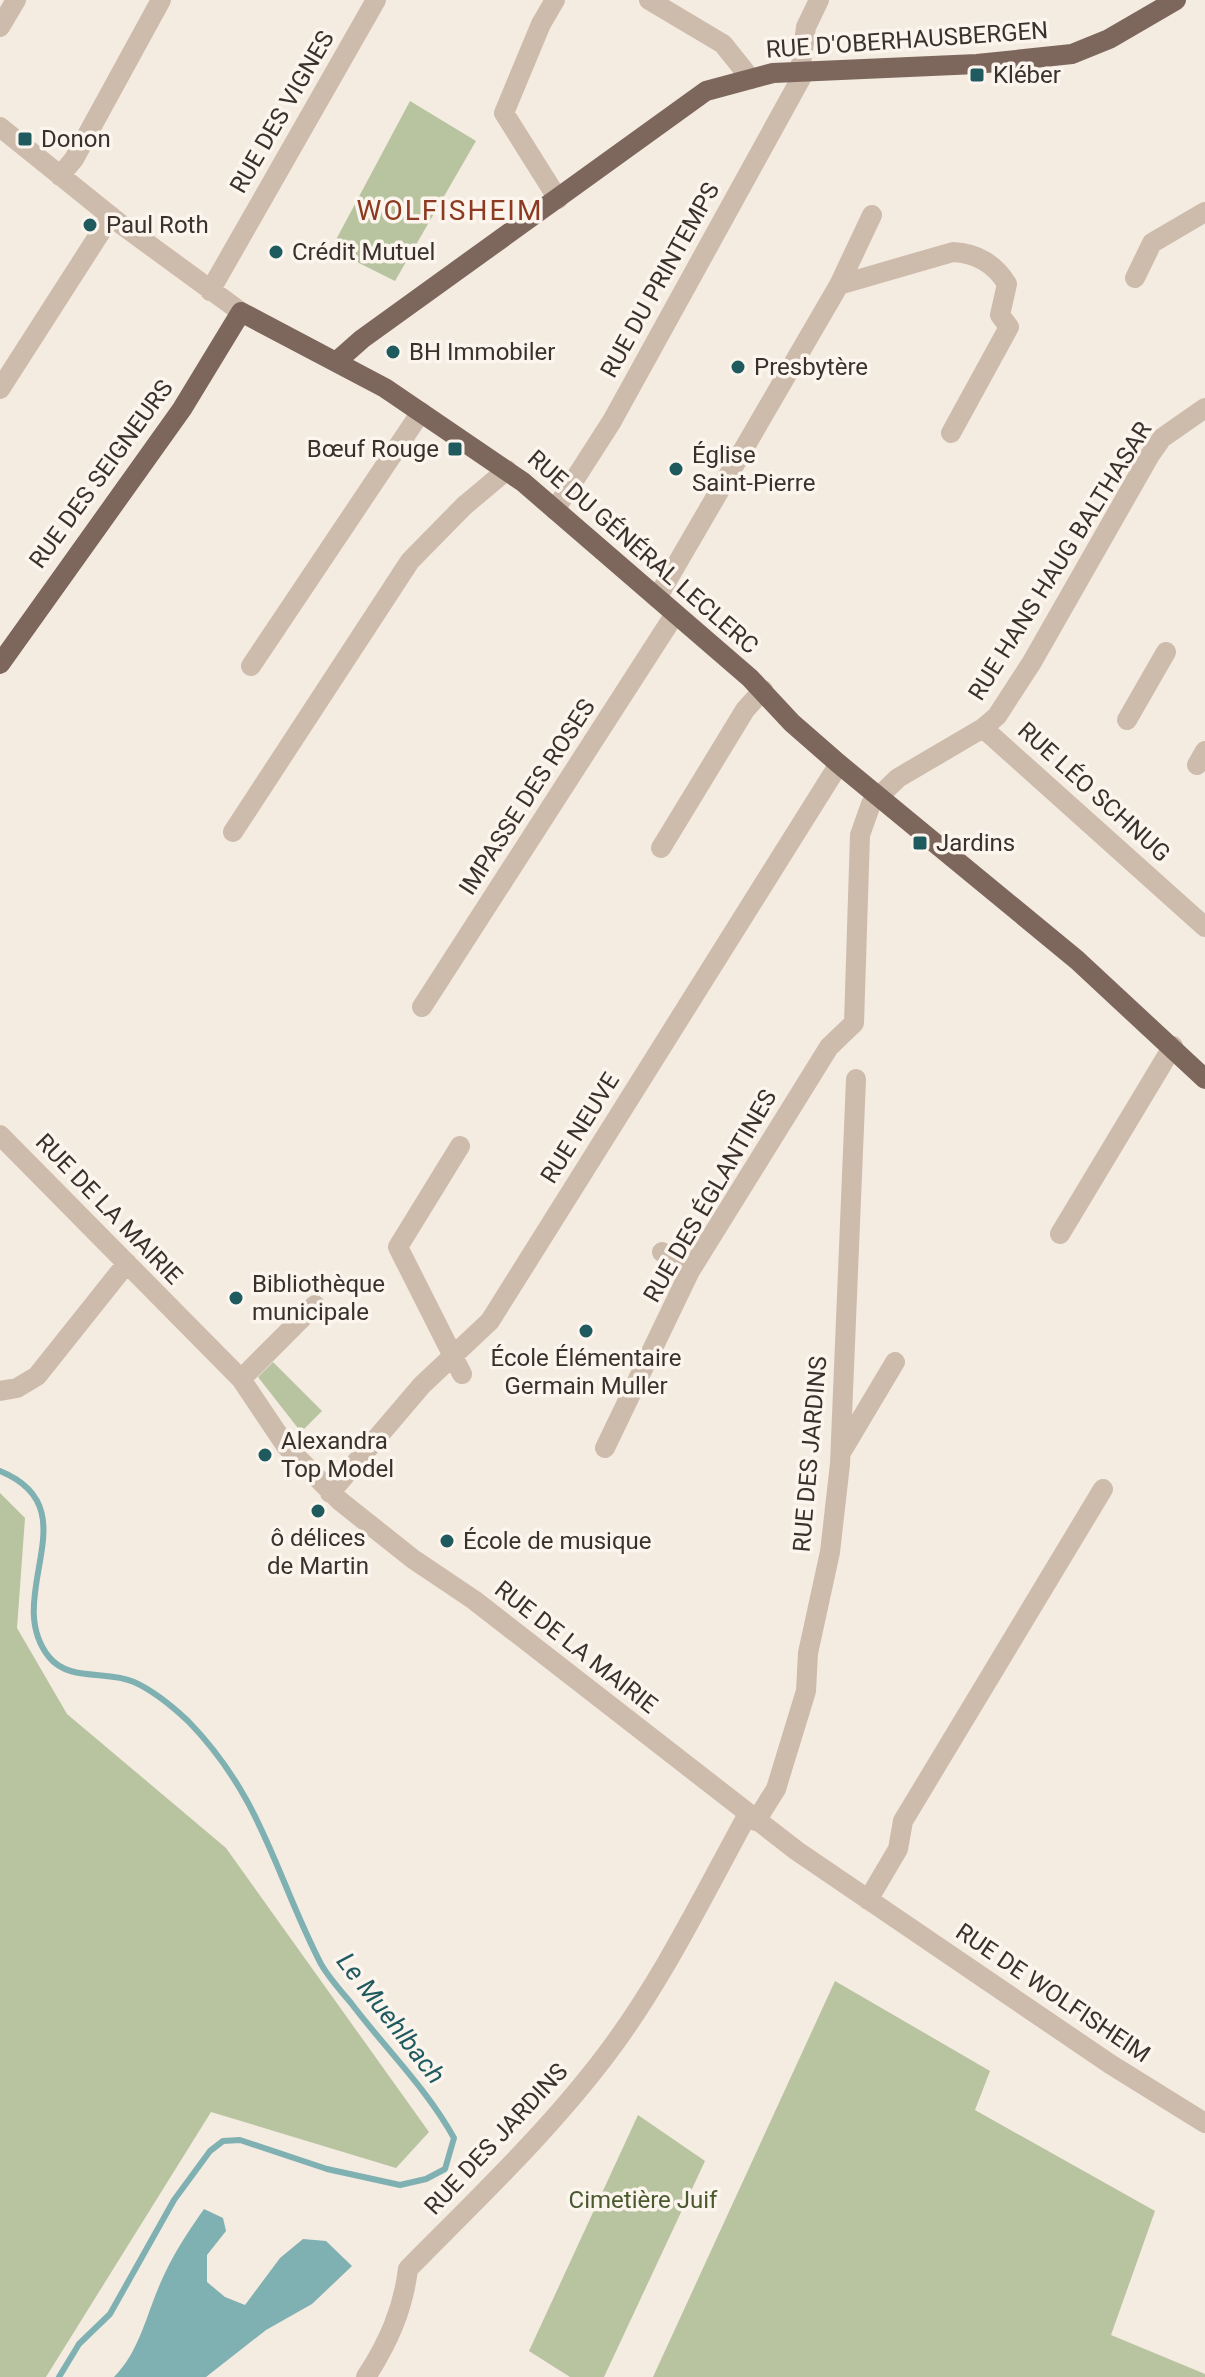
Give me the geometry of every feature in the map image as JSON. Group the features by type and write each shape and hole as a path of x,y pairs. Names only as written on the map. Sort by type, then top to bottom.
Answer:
{"main road":[{"name":"RUE D'OBERHAUSBERGEN","path":"336,362 362,339 706,91 751,79 802,71 977,64 1072,54 1109,39 1176,0"},
{"name":"RUE DU GÉNÉRAL LECLERC","path":"241,312 336,362 421,412 507,470 763,690 792,723 839,764 1077,960 1205,1079"},
{"name":"RUE DES SEIGNEURS","path":"0,664 182,409 241,312"}],"street":[{"path":"0,27 16,0"},
{"path":"60,176 74,159 161,0"},
{"name":"RUE DES VIGNES","path":"202,286 376,0"},
{"path":"555,0 541,24 504,113 558,199"},
{"path":"649,0 723,44 751,79"},
{"path":"802,71 806,27 819,0"},
{"name":"RUE DU PRINTEMPS","path":"555,510 612,421 802,71"},
{"name":"RUE DU GÉNÉRAL LECLERC","path":"0,127 202,286 241,312"},
{"path":"1135,278 1152,243 1205,212"},
{"path":"657,598 839,285 872,215"},
{"path":"0,389 111,216"},
{"path":"839,285 953,252 966,253 999,269 1007,284 1000,315 1009,327 951,433"},
{"name":"RUE HANS HAUG BALTHASAR","path":"879,795 898,778 983,728 1010,698 1162,438 1205,408"},
{"path":"251,666 421,412"},
{"path":"233,832 410,561 464,506 507,470"},
{"name":"IMPASSE DES ROSES","path":"422,1007 675,614"},
{"path":"1127,720 1166,652"},
{"path":"661,848 745,710 763,690"},
{"name":"RUE LÉO SCHNUG","path":"983,728 1205,927"},
{"name":"RUE NEUVE","path":"330,1493 422,1385 458,1365 490,1321 839,764"},
{"name":"RUE DES ÉGLANTINES","path":"605,1448 690,1271 829,1047 854,1023 860,835 864,818 879,795"},
{"path":"1060,1234 1173,1046"},
{"name":"RUE DES JARDINS","path":"366,2377 390,2335 404,2298 408,2269 553,2121 607,2053 659,1978 752,1817 776,1789 806,1691 808,1653 830,1552 841,1454 856,1079"},
{"name":"RUE DE LA MAIRIE","path":"0,1135 241,1379 286,1446 330,1493 752,1817 870,1902"},
{"path":"458,1365 436,1328 398,1247 460,1146"},
{"path":"662,1252 690,1271"},
{"path":"0,1391 17,1388 37,1376 127,1263"},
{"path":"241,1379 289,1339 315,1305"},
{"path":"841,1454 895,1362"},
{"path":"870,1902 898,1849 903,1821 1103,1489"},
{"name":"RUE DE WOLFISHEIM","path":"870,1902 1205,2123"}],"green space":[{"path":"410,101 476,141 395,281 331,249"},
{"path":"273,1362 322,1411 301,1432 258,1377"},
{"path":"0,1493 25,1518 17,1628 67,1714 226,1848 429,2132 396,2168 211,2112 46,2377 0,2377"},
{"path":"835,1981 990,2071 975,2110 1155,2211 1111,2335 1205,2374 1205,2377 653,2377"},
{"name":"Cimetière Juif","path":"638,2115 705,2161 604,2377 570,2377 529,2351"}],"water":[{"path":"204,2209 223,2218 226,2231 207,2255 207,2282 225,2297 245,2305 280,2258 303,2239 326,2241 352,2266 312,2304 266,2330 206,2377 114,2377 136,2345 170,2264"}],"waterway":[{"name":"Le Muehlbach","path":"0,1471 27,1487 40,1508 43,1530 34,1608 37,1633 49,1657 67,1670 134,1682 182,1715 213,1750 251,1808 324,1969 419,2086 454,2138 445,2169 426,2179 400,2185 327,2169 240,2140 223,2141 210,2151 174,2200 110,2314 79,2344 59,2377"}],"place":[{"name":"Kléber","path":"977,75"},
{"name":"Donon","path":"25,139"},
{"name":"Paul Roth","path":"90,225"},
{"name":"Crédit Mutuel","path":"276,252"},
{"name":"BH Immobiler","path":"393,352"},
{"name":"Presbytère","path":"738,367"},
{"name":"Bœuf Rouge","path":"455,449"},
{"name":"Église Saint-Pierre","path":"676,469"},
{"name":"Jardins","path":"920,843"},
{"name":"Bibliothèque municipale","path":"236,1298"},
{"name":"École Élémentaire Germain Muller","path":"586,1331"},
{"name":"Alexandra Top Model","path":"265,1455"},
{"name":"ô délices de Martin","path":"318,1511"},
{"name":"École de musique","path":"447,1541"}],"district":[{"name":"WOLFISHEIM","path":"450,210"}]}
